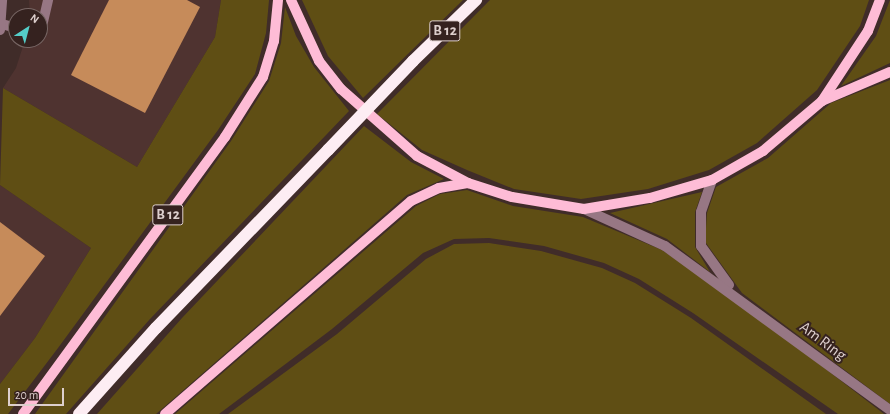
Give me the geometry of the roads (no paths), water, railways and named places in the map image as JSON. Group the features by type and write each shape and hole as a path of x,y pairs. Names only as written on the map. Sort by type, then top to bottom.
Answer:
{"highway":[{"name":"B 12","path":"80,414 156,328 413,61 476,0"}],"main road":[{"name":"B 12","path":"23,414 225,136 263,77 274,41 278,0"},
{"path":"291,0 319,61 340,89 417,156 468,183 544,204 584,209 650,198 712,180 763,151 822,101 868,30 880,0"},
{"path":"822,101 890,72"},
{"path":"165,414 411,201 439,188 468,183"}],"street":[{"path":"1,27 2,0"},
{"name":"Am Ring","path":"712,180 701,212 701,246 738,296"},
{"name":"Am Ring","path":"584,209 665,246 738,296 890,410"}]}
